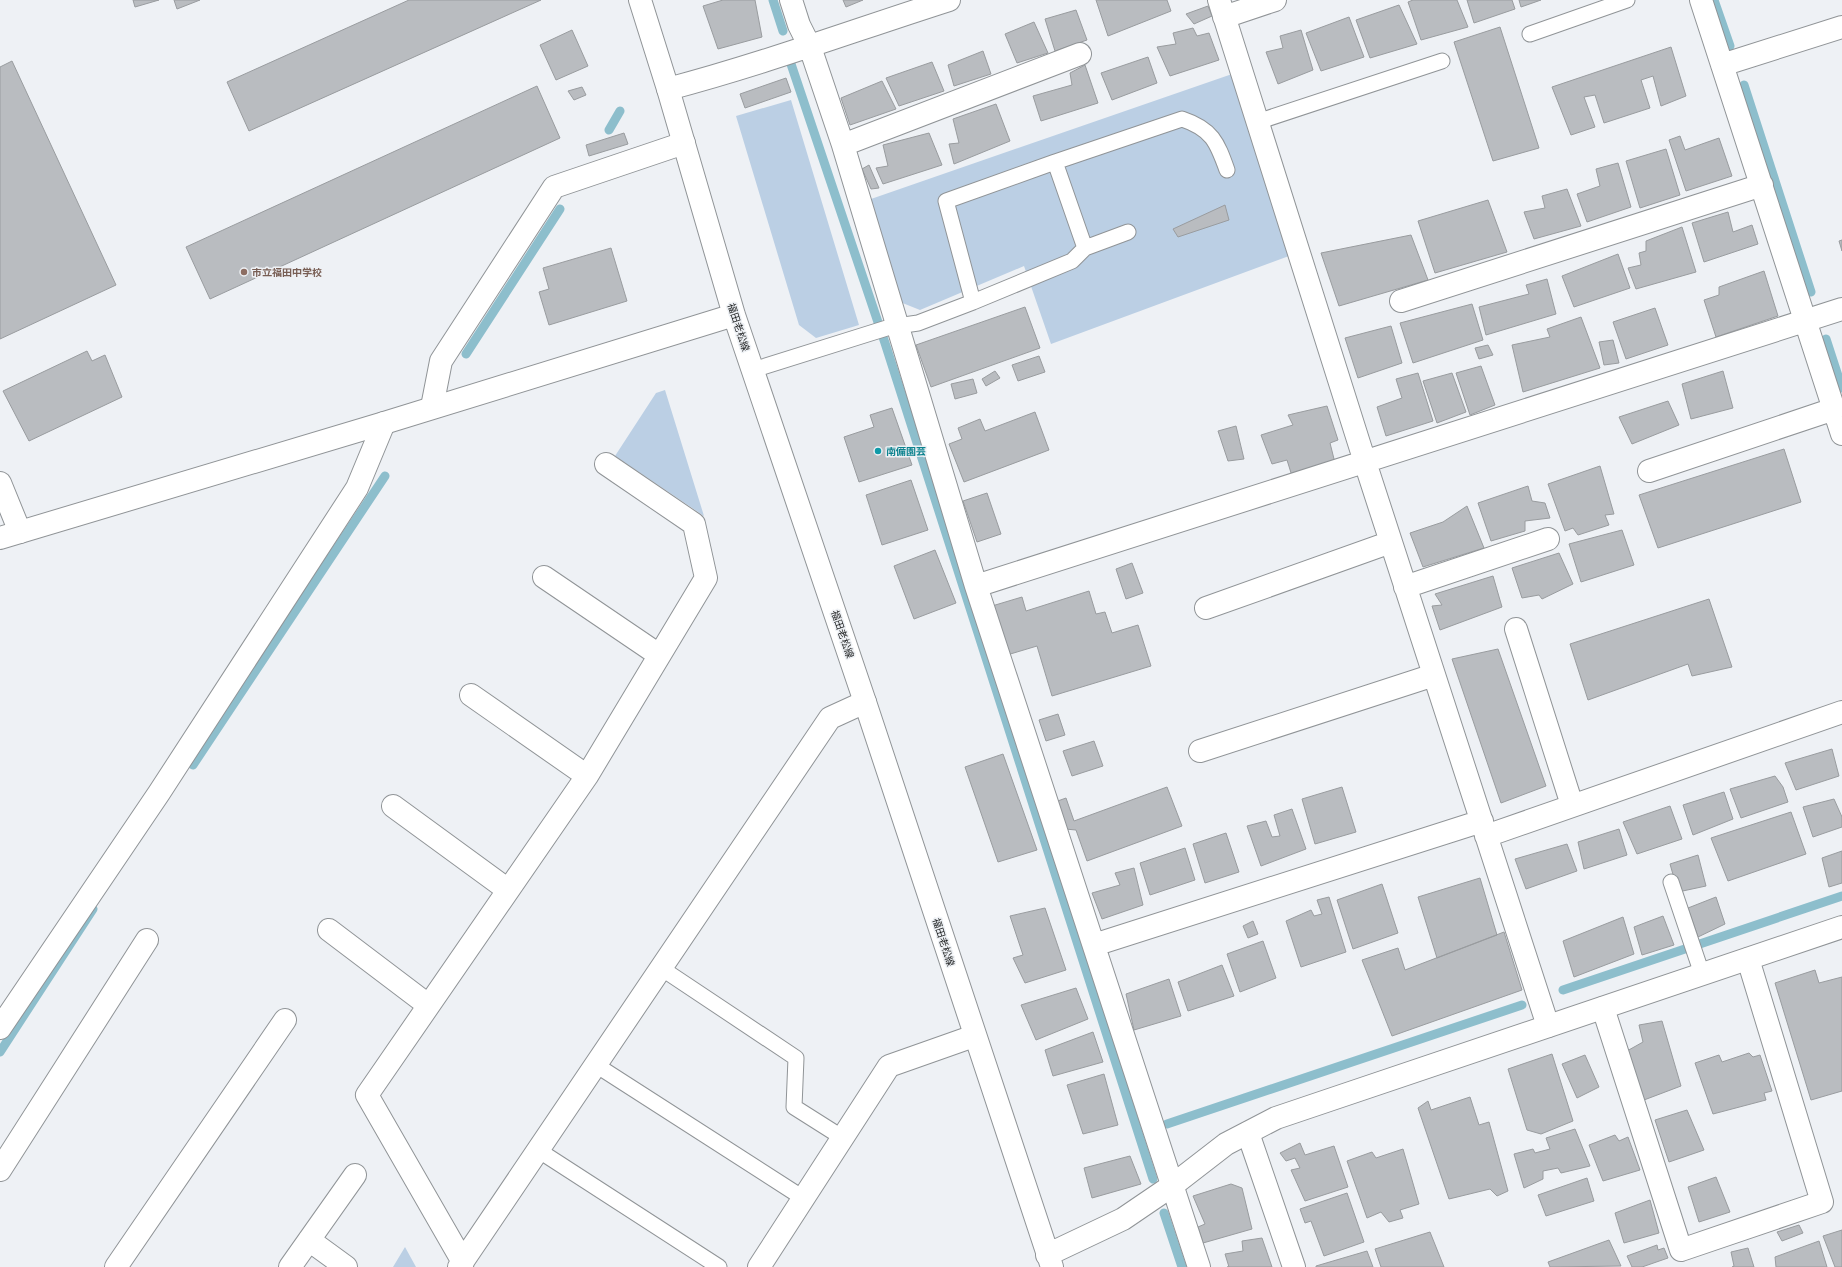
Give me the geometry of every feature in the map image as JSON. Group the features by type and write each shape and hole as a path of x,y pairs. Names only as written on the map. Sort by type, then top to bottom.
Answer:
{"street":[{"name":"福田老松線","path":"640,0 668,89 734,315 865,702 1049,1261"},
{"path":"791,0 799,25 810,47 843,145 894,327 976,586 1199,1267"},
{"path":"1275,0 1221,9 1365,462 1548,1026"},
{"path":"1701,0 1842,434"},
{"path":"668,89 713,77 810,47 941,1"},
{"path":"1722,65 1842,27"},
{"path":"843,145 1080,54"},
{"path":"432,407 441,361 554,187 684,143"},
{"path":"1401,301 1762,185"},
{"path":"976,586 1842,309"},
{"path":"0,483 10,535 384,423 734,315"},
{"path":"1649,471 1834,409"},
{"path":"0,1028 163,786 357,488 384,423"},
{"path":"606,464 694,524 706,578 587,776 367,1095 461,1264 830,718 865,702"},
{"path":"1406,587 1548,539"},
{"path":"1206,608 1391,542"},
{"path":"544,577 659,655"},
{"path":"1516,629 1572,805"},
{"path":"1200,751 1434,675"},
{"path":"471,695 587,776"},
{"path":"1094,945 1484,828 1572,805 1842,712"},
{"path":"393,806 508,890"},
{"path":"1049,1261 1124,1219 1173,1185 1226,1144 1276,1118 1842,927"},
{"path":"329,930 428,1005"},
{"path":"0,1170 147,940"},
{"path":"1603,1008 1681,1250 1822,1202 1748,958"},
{"path":"116,1267 285,1020"},
{"path":"759,1267 889,1066 974,1036"},
{"path":"1248,1133 1294,1267"},
{"path":"290,1267 355,1174"},
{"path":"309,1240 346,1267"}],"lane":[{"path":"1530,34 1627,0"},
{"path":"1257,122 1442,61"},
{"path":"973,302 946,202 1055,162 1182,119 1198,124 1218,144 1227,170"},
{"path":"1055,162 1085,248"},
{"path":"753,370 873,332 918,323 1072,261 1085,248 1128,232"},
{"path":"1671,882 1702,974"},
{"path":"661,968 796,1058 794,1107 843,1138"},
{"path":"596,1065 803,1198"},
{"path":"538,1150 719,1267"}],"shaded area":[{"path":"1235,73 1289,256 1051,344 1024,266 920,310 900,302 871,199"},
{"path":"791,100 859,325 816,338 799,325 736,116"},
{"path":"665,390 704,516 615,456 656,393"},
{"path":"405,1247 416,1267 393,1267"}],"building":[{"path":"133,0 159,0 135,7"},
{"path":"174,0 200,0 177,9"},
{"path":"409,0 541,0 249,131 227,82"},
{"path":"723,0 755,0 762,37 718,49 703,6"},
{"path":"843,0 863,0 846,7"},
{"path":"1096,0 1167,0 1171,11 1108,36"},
{"path":"1413,0 1457,0 1468,27 1421,40 1408,2"},
{"path":"1467,0 1512,0 1515,9 1474,23"},
{"path":"1519,0 1541,0 1521,7"},
{"path":"1399,5 1417,44 1370,58 1356,20"},
{"path":"1208,6 1212,16 1194,24 1186,14"},
{"path":"1076,10 1087,40 1055,51 1045,19"},
{"path":"1349,17 1364,57 1321,71 1306,33"},
{"path":"1034,22 1048,53 1017,63 1005,34"},
{"path":"1500,27 1539,148 1493,161 1454,42"},
{"path":"1193,28 1197,36 1209,33 1219,60 1170,76 1157,47 1176,44 1173,33"},
{"path":"572,30 588,66 556,80 540,45"},
{"path":"1301,30 1313,70 1278,84 1266,52 1283,48 1280,36"},
{"path":"1671,47 1686,96 1661,106 1653,76 1641,80 1650,108 1604,123 1595,95 1584,97 1595,127 1571,135 1552,87"},
{"path":"983,51 991,74 954,86 948,65"},
{"path":"1148,57 1157,83 1112,100 1101,73"},
{"path":"12,61 116,285 0,339 0,67"},
{"path":"932,62 944,91 899,106 886,78"},
{"path":"1085,65 1098,103 1041,121 1033,96 1072,85 1070,73"},
{"path":"786,78 791,92 745,108 740,94"},
{"path":"882,81 896,109 850,125 841,98"},
{"path":"537,86 560,138 210,299 186,247"},
{"path":"582,87 586,95 574,100 568,91"},
{"path":"996,104 1010,141 954,164 949,144 959,143 953,119"},
{"path":"624,133 628,144 589,156 586,145"},
{"path":"929,133 942,165 883,184 876,168 888,166 883,145"},
{"path":"1680,136 1685,150 1719,138 1732,176 1686,191 1669,140"},
{"path":"1666,149 1680,195 1640,208 1626,161"},
{"path":"1618,163 1631,207 1587,222 1577,194 1600,186 1596,169"},
{"path":"869,165 879,188 871,189 862,169"},
{"path":"1567,189 1581,226 1534,239 1524,212 1545,208 1542,196"},
{"path":"1488,200 1507,252 1435,273 1418,221"},
{"path":"1225,205 1229,220 1178,237 1173,229"},
{"path":"1728,212 1733,232 1752,225 1758,244 1704,262 1692,223"},
{"path":"1682,227 1696,272 1636,289 1628,268 1641,265 1639,253 1646,251 1646,241"},
{"path":"1411,235 1428,280 1339,306 1321,253"},
{"path":"1842,240 1842,251 1839,241"},
{"path":"611,248 627,301 549,325 539,292 549,289 543,268"},
{"path":"1618,254 1630,288 1574,307 1562,276"},
{"path":"1764,271 1778,316 1716,337 1704,300 1719,295 1719,287"},
{"path":"1547,279 1556,314 1486,335 1479,307 1529,294 1526,285"},
{"path":"1472,304 1483,340 1413,363 1400,323"},
{"path":"1025,307 1040,348 931,387 916,345"},
{"path":"1655,308 1668,345 1626,359 1613,322"},
{"path":"1581,317 1600,368 1523,392 1512,345 1550,337 1547,329"},
{"path":"1391,326 1402,363 1358,378 1345,338"},
{"path":"1613,340 1619,363 1604,365 1599,342"},
{"path":"1488,345 1493,355 1479,359 1475,348"},
{"path":"87,351 92,361 105,355 122,397 29,441 3,391"},
{"path":"1039,356 1045,372 1018,381 1012,365"},
{"path":"1481,366 1495,405 1470,415 1456,373"},
{"path":"995,371 1000,378 986,386 982,379"},
{"path":"1723,371 1733,408 1691,419 1682,384"},
{"path":"1418,373 1433,421 1386,436 1377,407 1402,398 1396,379"},
{"path":"1452,373 1466,412 1437,423 1423,381"},
{"path":"973,379 977,393 955,399 951,384"},
{"path":"1668,401 1679,425 1632,444 1619,417"},
{"path":"1327,406 1338,440 1330,443 1335,463 1292,476 1287,460 1272,464 1261,435 1293,425 1288,415"},
{"name":"南備園芸","path":"892,408 912,465 859,482 844,437 874,427 870,415"},
{"path":"1035,412 1049,450 964,482 949,444 962,439 958,428 980,419 985,431"},
{"path":"1236,426 1244,459 1228,461 1218,431"},
{"path":"1784,449 1801,502 1658,548 1639,495"},
{"path":"1600,466 1614,514 1605,515 1609,525 1578,535 1573,528 1565,531 1548,484"},
{"path":"911,480 928,530 882,545 866,495"},
{"path":"1528,486 1532,501 1545,503 1550,518 1525,521 1525,531 1491,541 1478,503"},
{"path":"987,493 1001,534 977,542 963,501"},
{"path":"1467,506 1484,548 1423,567 1410,533 1443,522"},
{"path":"1622,530 1634,565 1581,582 1569,544"},
{"path":"935,550 956,603 914,619 894,566"},
{"path":"1559,553 1573,584 1542,599 1539,595 1522,598 1512,568"},
{"path":"1132,563 1143,593 1126,599 1116,569"},
{"path":"1493,576 1502,607 1440,630 1432,606 1442,605 1435,594"},
{"path":"1089,591 1096,614 1105,612 1112,633 1138,625 1151,666 1052,696 1037,646 1007,655 992,606 1022,597 1026,611"},
{"path":"1709,599 1732,667 1692,676 1688,664 1588,700 1570,644"},
{"path":"1498,649 1546,786 1501,803 1452,659"},
{"path":"1058,714 1065,735 1046,741 1039,720"},
{"path":"1094,741 1103,766 1072,776 1063,751"},
{"path":"1832,749 1839,776 1796,790 1785,763"},
{"path":"1003,754 1037,850 998,862 965,767"},
{"path":"1775,776 1783,787 1788,802 1741,818 1730,789"},
{"path":"1167,787 1182,826 1087,861 1076,830 1065,829 1055,802 1066,798 1074,821"},
{"path":"1342,787 1356,832 1315,844 1302,799"},
{"path":"1724,792 1733,819 1693,835 1683,805"},
{"path":"1834,799 1842,817 1842,827 1813,837 1803,807"},
{"path":"1670,806 1682,839 1637,854 1623,822"},
{"path":"1292,809 1306,849 1261,866 1247,826 1266,821 1272,837 1280,836 1274,815"},
{"path":"1791,812 1806,854 1728,881 1711,838"},
{"path":"1619,829 1627,855 1584,869 1578,842"},
{"path":"1226,833 1239,872 1205,883 1193,844"},
{"path":"1567,844 1577,871 1526,889 1515,859"},
{"path":"1185,848 1195,880 1150,895 1140,863"},
{"path":"1842,851 1842,883 1829,887 1822,858"},
{"path":"1698,855 1706,886 1678,892 1670,864"},
{"path":"1134,868 1143,905 1102,919 1092,893 1120,885 1115,873"},
{"path":"1480,878 1497,935 1437,958 1418,897"},
{"path":"1382,884 1398,933 1353,949 1337,900"},
{"path":"1329,897 1346,952 1301,967 1286,921 1311,910 1314,916 1322,914 1317,900"},
{"path":"1716,897 1725,924 1698,937 1688,908"},
{"path":"1045,908 1066,970 1025,983 1013,958 1023,955 1010,916"},
{"path":"1663,916 1674,945 1642,955 1634,927"},
{"path":"1623,917 1634,954 1574,977 1563,941"},
{"path":"1253,921 1258,934 1248,938 1243,926"},
{"path":"1504,932 1522,990 1392,1036 1362,960 1398,948 1405,970"},
{"path":"1263,941 1276,978 1240,992 1227,954"},
{"path":"1222,965 1234,996 1188,1011 1178,982"},
{"path":"1815,970 1819,983 1842,977 1842,1091 1811,1100 1775,983"},
{"path":"1169,979 1181,1016 1134,1030 1126,994"},
{"path":"1076,988 1088,1019 1036,1040 1021,1005"},
{"path":"1662,1021 1681,1086 1644,1100 1627,1051 1643,1042 1639,1025"},
{"path":"1093,1032 1103,1062 1053,1076 1045,1050"},
{"path":"1749,1053 1753,1057 1760,1055 1772,1091 1764,1093 1766,1100 1713,1114 1695,1063 1719,1055 1722,1062"},
{"path":"1552,1054 1573,1121 1541,1134 1527,1130 1508,1069"},
{"path":"1585,1055 1599,1087 1577,1098 1562,1064"},
{"path":"1104,1074 1118,1125 1083,1134 1067,1085"},
{"path":"1470,1097 1479,1125 1489,1122 1508,1191 1497,1196 1490,1189 1449,1199 1418,1108 1428,1101 1431,1110"},
{"path":"1687,1110 1704,1150 1669,1162 1655,1120"},
{"path":"1575,1129 1590,1166 1561,1173 1558,1168 1543,1171 1543,1179 1524,1188 1514,1154 1533,1149 1535,1153 1550,1149 1546,1138"},
{"path":"1615,1135 1619,1141 1628,1137 1640,1170 1603,1181 1589,1145"},
{"path":"1300,1143 1305,1155 1334,1146 1348,1187 1305,1201 1291,1170 1300,1168 1295,1158 1286,1161 1280,1153"},
{"path":"1403,1149 1419,1204 1400,1210 1403,1218 1389,1222 1381,1212 1367,1218 1347,1161 1372,1152 1376,1158"},
{"path":"1130,1156 1141,1184 1092,1198 1084,1168"},
{"path":"1716,1177 1730,1212 1699,1222 1688,1187"},
{"path":"1587,1178 1594,1201 1546,1216 1538,1195"},
{"path":"1231,1184 1242,1188 1252,1229 1203,1243 1198,1227 1205,1224 1193,1196"},
{"path":"1347,1193 1364,1242 1324,1256 1311,1221 1305,1223 1300,1209"},
{"path":"1650,1200 1659,1233 1624,1243 1615,1213"},
{"path":"1799,1225 1803,1233 1782,1241 1777,1232"},
{"path":"1842,1230 1842,1267 1835,1267 1823,1236"},
{"path":"1430,1232 1444,1267 1381,1267 1375,1249"},
{"path":"1262,1238 1272,1267 1229,1267 1225,1254 1243,1251 1242,1241"},
{"path":"1609,1240 1621,1266 1550,1267 1548,1262"},
{"path":"1819,1241 1827,1267 1776,1267 1775,1257"},
{"path":"1657,1245 1658,1250 1664,1248 1668,1258 1642,1267 1632,1267 1627,1256"},
{"path":"1748,1248 1754,1267 1732,1267 1734,1266 1731,1252"},
{"path":"1367,1251 1373,1267 1316,1267 1316,1266"}],"waterway":[{"path":"773,0 783,31"},
{"path":"1714,0 1730,46"},
{"path":"791,64 885,343 1153,1179"},
{"path":"1744,85 1811,292"},
{"path":"609,130 620,111"},
{"path":"466,354 560,209"},
{"path":"1826,339 1842,388"},
{"path":"193,765 385,476"},
{"path":"1563,990 1842,896"},
{"path":"0,1052 93,909"},
{"path":"1167,1124 1522,1005"},
{"path":"1164,1213 1182,1267"}],"place":[{"name":"市立福田中学校","path":"244,272"},
{"name":"南備園芸","path":"878,451"}]}
